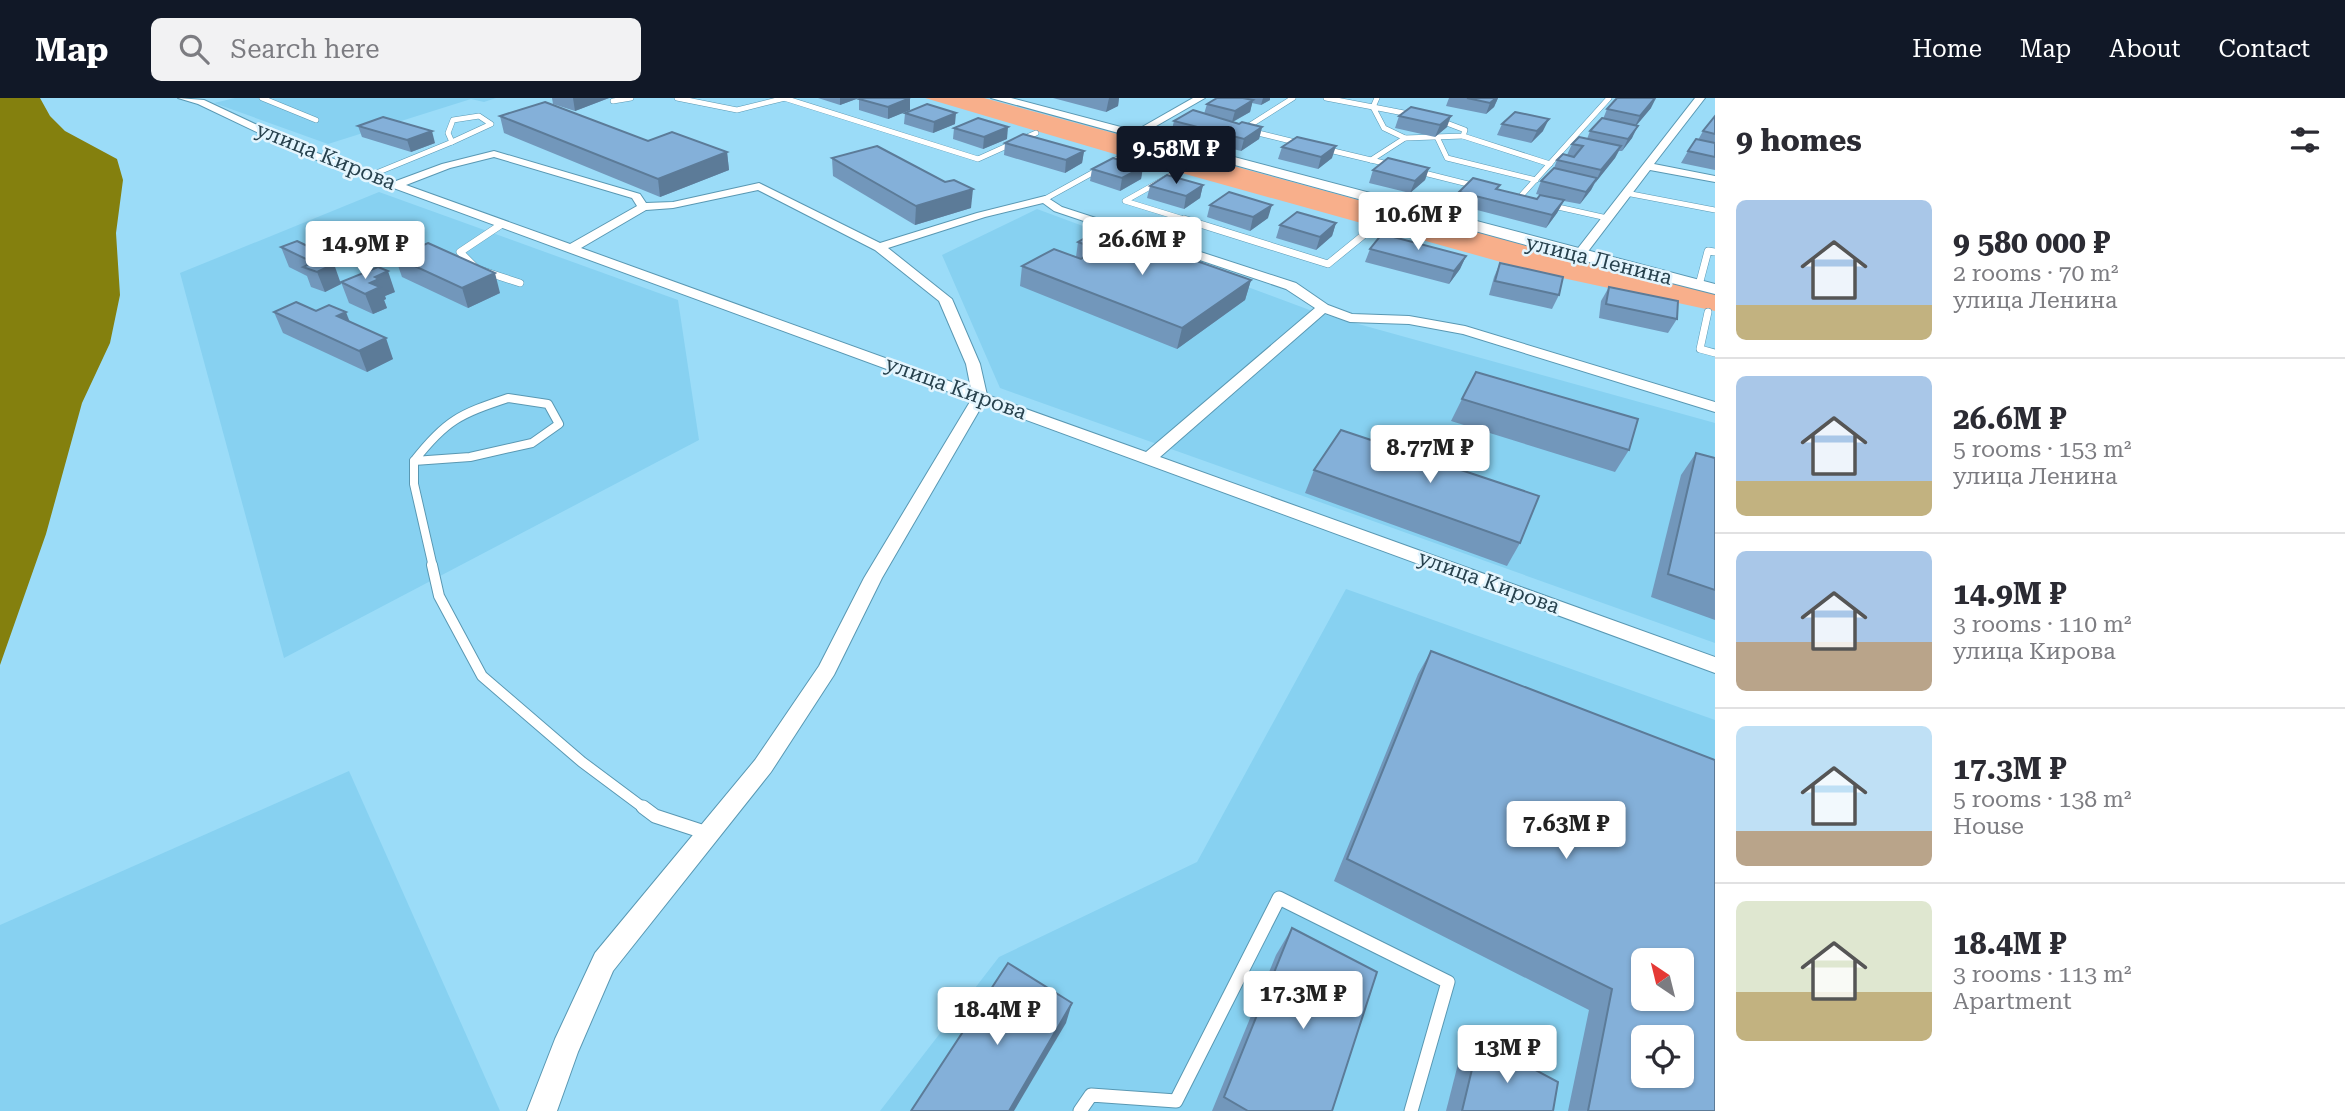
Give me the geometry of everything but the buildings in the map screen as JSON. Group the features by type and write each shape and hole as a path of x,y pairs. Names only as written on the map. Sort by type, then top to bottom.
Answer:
{"street":[{"name":"улица Кирова","path":"183,98 201,102 313,155 369,176 1715,665"},
{"name":"улица Ленина","path":"997,98 1707,287"},
{"path":"1133,135 1179,113 1200,98"},
{"path":"1579,255 1700,98"},
{"path":"396,185 446,166 495,154 636,196 643,207"},
{"path":"1646,166 1715,179"},
{"path":"542,1111 565,1049 604,962 763,766 827,670 873,578 980,397 973,364 945,299 879,247 759,186 673,205 643,207 570,249"},
{"path":"879,247 981,215 1045,199 1059,209 1291,286 1323,308 1350,318 1409,320 1465,330 1715,407"},
{"path":"1149,458 1323,308"}],"lane":[{"path":"262,98 316,120"},
{"path":"612,100 631,98"},
{"path":"677,98 737,110 788,98 978,159 1036,133"},
{"path":"1244,129 1293,98"},
{"path":"1326,98 1436,119 1465,130 1463,136"},
{"path":"1373,107 1377,98"},
{"path":"1521,197 1609,98"},
{"path":"1373,107 1384,128 1405,138 1438,139 1463,136 1550,164"},
{"path":"369,176 414,158 451,142 491,124 478,116 453,120 448,133 452,142"},
{"path":"1231,126 1307,145"},
{"path":"1371,160 1405,138"},
{"path":"1438,139 1447,158 1536,180"},
{"path":"1045,199 1152,140"},
{"path":"1320,148 1398,167"},
{"path":"1411,170 1486,189"},
{"path":"1175,173 1125,201 1328,264 1371,229"},
{"path":"1626,193 1715,210"},
{"path":"1509,195 1532,200"},
{"path":"1544,203 1607,218"},
{"path":"502,224 460,252 477,269 520,283"},
{"path":"1707,287 1709,251 1715,252"},
{"path":"1708,312 1700,349 1715,353"},
{"path":"414,461 470,457 532,443 559,424 548,404 508,398 466,412 435,434 414,461 414,484 439,596 482,676 582,762 655,816 710,834"},
{"path":"1080,1111 1091,1095 1176,1101 1279,898 1448,982 1411,1111"}],"shaded area":[{"path":"0,98 40,98 50,116 65,131 117,159 123,180 116,233 120,295 110,343 82,403 46,534 0,665"},
{"path":"235,98 496,98 484,102 471,99 328,144 214,103"},
{"path":"925,98 984,98 1143,141 1118,155"},
{"path":"1152,144 1576,259 1715,293 1715,311 1544,274 1128,158"},
{"path":"379,192 678,300 699,440 284,658 180,273"},
{"path":"1037,209 1315,312 1715,423 1715,643 1000,388 942,255"},
{"path":"1346,589 1715,720 1715,1111 880,1111 999,957 1197,862"},
{"path":"349,771 500,1111 0,1111 0,925"}]}
